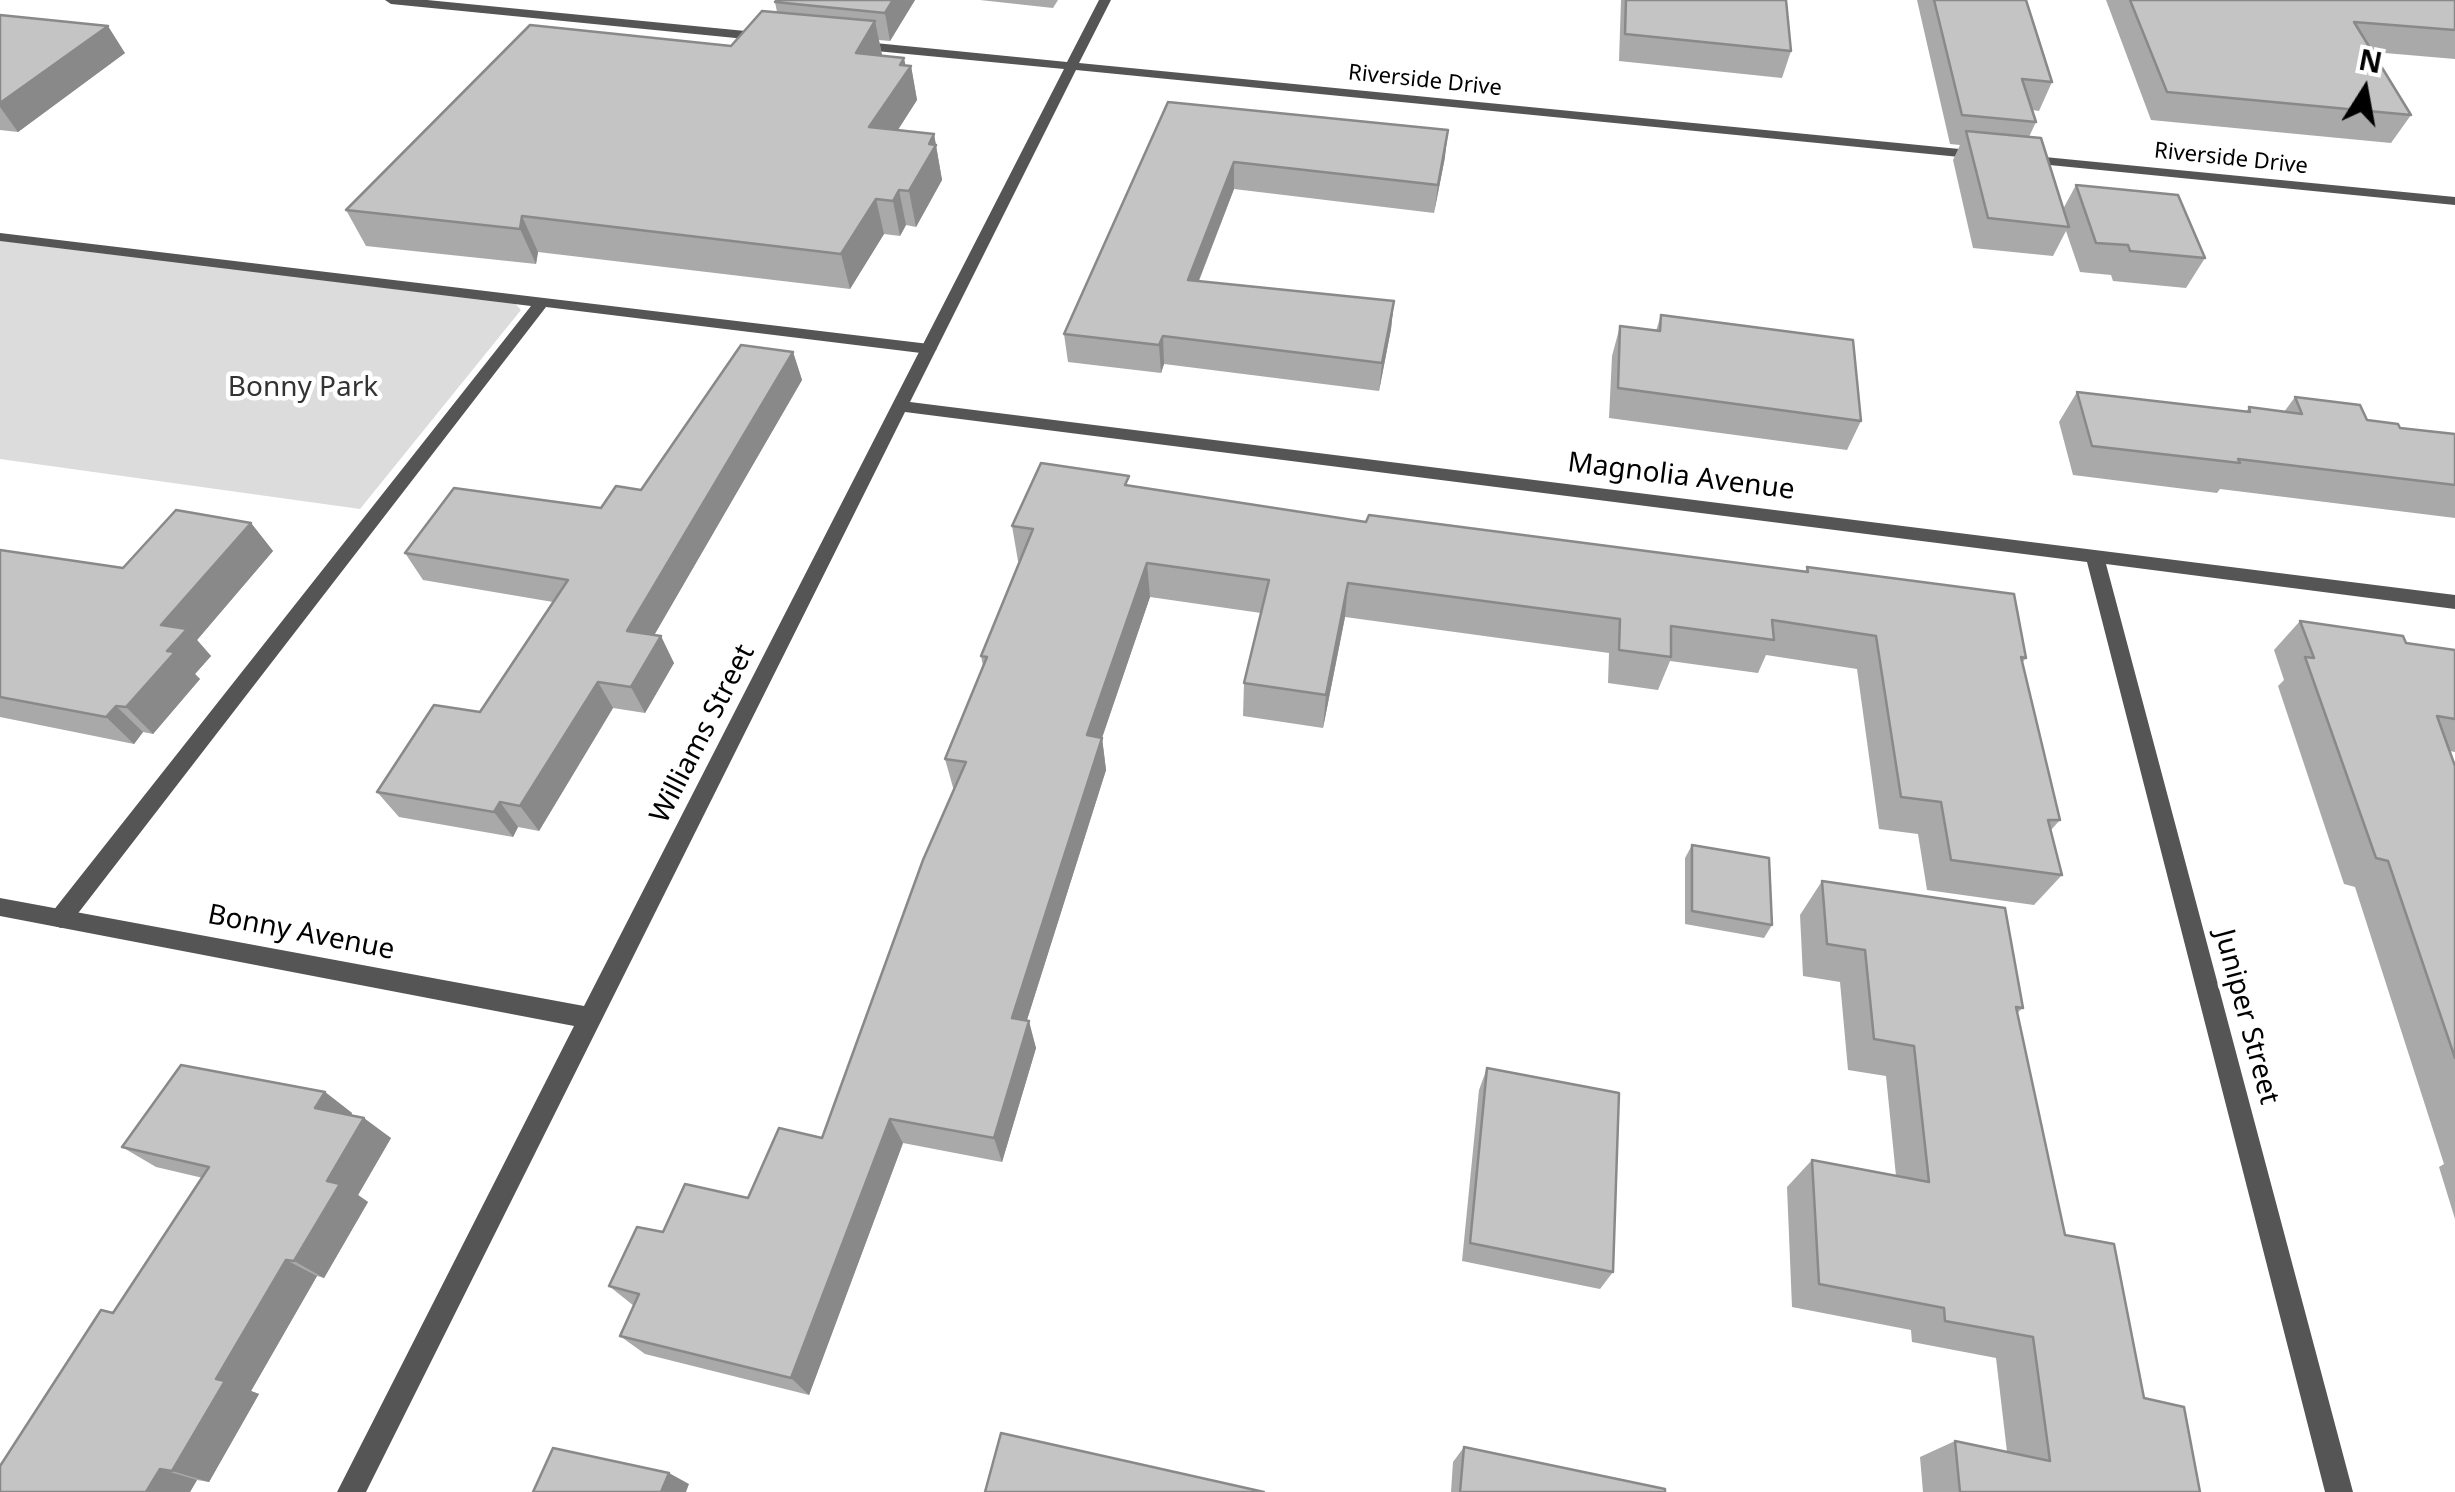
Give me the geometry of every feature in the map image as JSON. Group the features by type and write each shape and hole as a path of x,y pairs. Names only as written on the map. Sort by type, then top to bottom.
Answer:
{"street":[{"path":"391,0 777,38"},
{"name":"Williams Street","path":"351,1492 1105,0"},
{"name":"Riverside Drive","path":"836,44 2455,201"},
{"path":"0,237 929,348"},
{"path":"61,918 542,302"},
{"name":"Magnolia Avenue","path":"900,406 2455,602"},
{"name":"Juniper Street","path":"2096,556 2340,1492"},
{"name":"Bonny Avenue","path":"0,906 590,1018"}],"green space":[{"name":"Bonny Park","path":"0,237 511,299 521,310 360,509 0,459"}],"building":[{"path":"777,0 893,0 885,13"},
{"path":"1626,0 1786,0 1791,51 1625,34"},
{"path":"1934,0 2026,0 2052,82 2022,79 2036,122 1962,115"},
{"path":"2130,0 2455,0 2455,30 2354,22 2411,115 2167,92"},
{"path":"762,11 875,21 856,53 904,58 900,65 911,66 869,127 934,134 929,144 936,145 909,191 899,190 893,201 876,199 841,254 522,216 520,229 346,210 530,25 731,46"},
{"path":"0,15 108,26 0,103"},
{"path":"1168,102 1448,130 1438,185 1234,162 1188,280 1394,301 1382,363 1163,336 1159,345 1064,334"},
{"path":"1966,131 2041,138 2069,227 1988,218"},
{"path":"2076,185 2178,195 2205,258 2130,251 2128,245 2096,243"},
{"path":"1661,315 1853,340 1861,421 1618,388 1620,326 1660,331"},
{"path":"741,345 793,352 627,631 661,636 631,687 598,682 520,806 500,802 494,812 377,792 434,705 480,712 568,580 405,553 454,488 601,508 616,486 641,490"},
{"path":"2077,392 2250,412 2249,407 2302,414 2295,397 2360,405 2367,420 2455,434 2455,485 2092,446"},
{"path":"1041,463 1129,476 1125,485 1366,522 1369,515 1808,572 1807,567 2014,594 2026,658 2021,657 2060,820 2048,820 2062,875 1951,860 1941,802 1901,797 1876,636 1772,620 1774,640 1671,626 1671,657 1619,650 1620,619 1348,583 1326,695 1244,683 1269,580 1147,563 1087,735 1102,738 1012,1018 1029,1021 994,1138 890,1119 791,1378 620,1336 639,1294 609,1286 637,1227 663,1232 685,1184 748,1198 779,1128 822,1138 923,860 966,762 945,759 987,657 981,656 1033,529 1012,526"},
{"path":"176,510 251,523 161,625 187,629 167,651 175,652 126,707 116,706 106,717 0,697 0,550 123,568"},
{"path":"2300,621 2403,636 2406,643 2455,650 2455,719 2437,716 2455,766 2455,1058 2388,861 2376,858 2305,657 2314,658"},
{"path":"1692,845 1769,858 1772,925 1692,911"},
{"path":"1822,881 2005,908 2023,1008 2016,1007 2065,1235 2114,1244 2144,1398 2184,1407 2200,1492 1960,1492 1955,1441 2050,1461 2033,1337 1945,1321 1944,1308 1819,1284 1812,1160 1929,1182 1914,1046 1874,1039 1865,950 1827,944"},
{"path":"181,1065 325,1092 315,1108 364,1118 327,1181 340,1184 294,1261 286,1260 216,1379 225,1381 172,1471 160,1469 146,1492 0,1492 0,1466 101,1310 113,1313 209,1167 122,1147"},
{"path":"1487,1068 1619,1093 1613,1272 1470,1243"},
{"path":"1001,1433 1264,1492 985,1492"},
{"path":"1464,1447 1665,1489 1665,1492 1460,1492"},
{"path":"553,1448 669,1473 661,1492 533,1492"}]}
